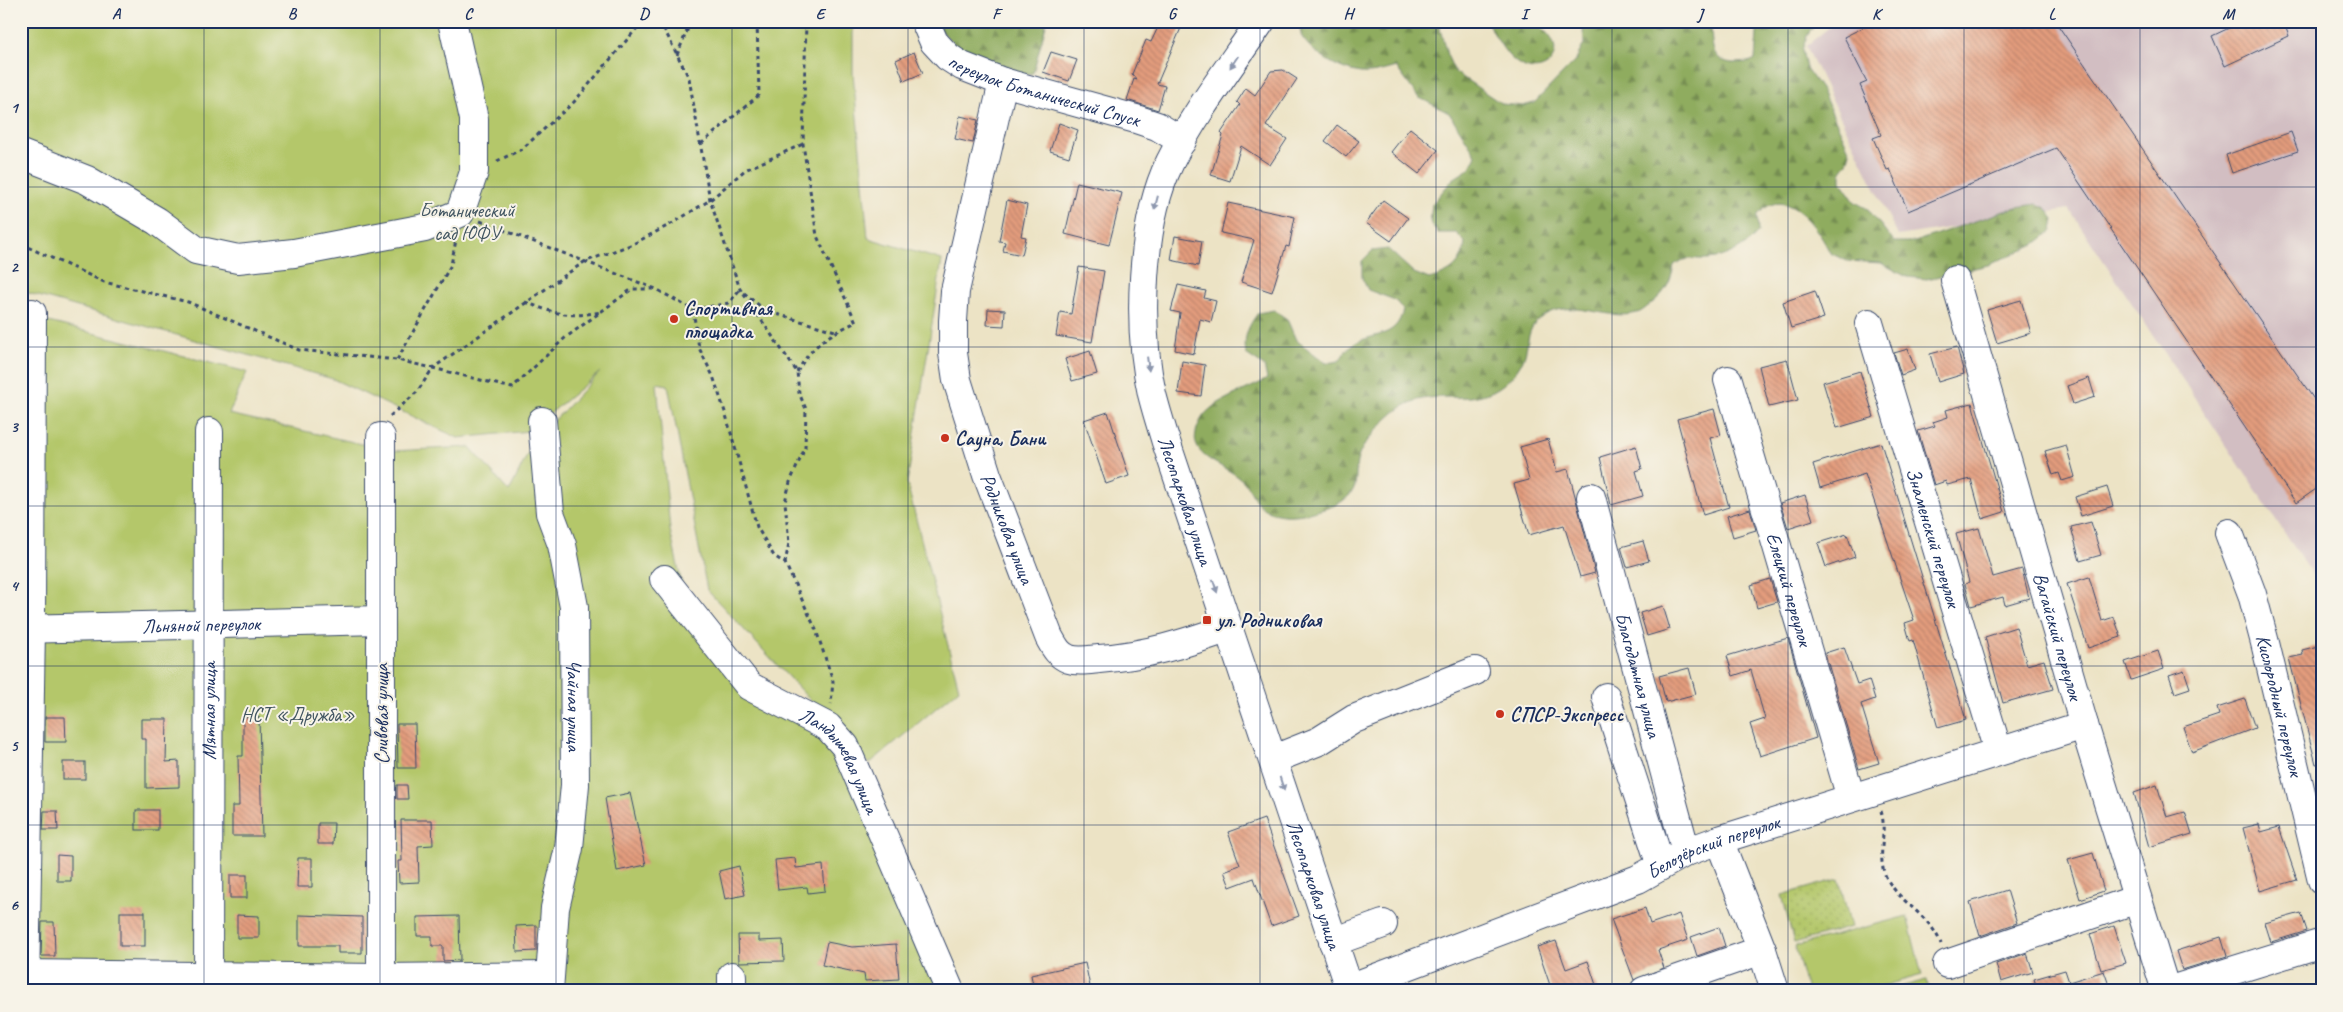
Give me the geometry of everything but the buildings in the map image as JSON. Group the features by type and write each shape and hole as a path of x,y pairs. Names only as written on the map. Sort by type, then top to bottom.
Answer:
{"street":[{"path":"21,154 87,180 157,221 196,250 238,259 294,253 425,228 460,213 474,172 474,119 452,21"},
{"name":"переулок Ботанический Спуск","path":"925,21 934,42 948,57 962,66 1003,82 1157,126 1182,141"},
{"name":"Лесопарковая улица","path":"1261,21 1182,141 1161,185 1151,221 1145,267 1146,350 1152,394 1159,417 1350,990"},
{"name":"Родниковая улица","path":"1003,82 956,291 952,321 953,354 957,380 987,476 1049,637 1058,652 1067,658 1078,661 1127,658 1152,653 1229,628"},
{"name":"Вагайский переулок","path":"1955,280 2084,725 2166,991"},
{"path":"32,313 26,629 24,980 208,984 549,984"},
{"name":"Знаменский переулок","path":"1869,323 1998,751"},
{"name":"Елецкий переулок","path":"1728,380 1863,794"},
{"name":"Чайная улица","path":"542,421 550,513 562,545 574,607 575,785 569,848 555,908 549,984"},
{"name":"Мятная улица","path":"208,984 209,432"},
{"name":"Сливовая улица","path":"381,437 381,985"},
{"name":"Благодатная улица","path":"1591,497 1686,852"},
{"name":"Кислородный переулок","path":"2229,533 2244,568 2265,643 2322,880"},
{"name":"Ландышевая улица","path":"664,580 749,686 828,727 845,746 950,991"},
{"name":"Льняной переулок","path":"26,629 381,620"},
{"path":"1274,758 1319,740 1354,719 1475,671"},
{"path":"1606,697 1661,866"},
{"name":"Белозёрский переулок","path":"1350,990 1638,879 1686,852 1718,840 2084,725"},
{"path":"1718,840 1762,950 1776,991"},
{"path":"1947,964 2137,899"},
{"path":"1333,942 1383,924"},
{"path":"2166,991 2322,943"},
{"path":"1644,991 1762,950"}],"path":[{"path":"474,172 522,149 574,102 643,21"},
{"path":"660,21 689,78 710,200 740,289 797,372 799,393 806,409 805,448 790,482 785,502 789,543 785,563"},
{"path":"677,55 691,21"},
{"path":"701,144 759,95 757,21"},
{"path":"797,372 808,352 836,332 856,322 817,236 803,144 806,21"},
{"path":"381,437 382,423 417,392 433,368 525,302 584,262 633,244 673,223 710,200 745,170 803,144"},
{"path":"398,360 451,264 460,213 656,289 693,310 729,303 740,289"},
{"path":"21,244 104,282 188,302 299,350 398,360 512,388 565,338 632,289 656,289"},
{"path":"740,289 766,311 836,332"},
{"path":"525,302 554,313 578,316 604,311"},
{"path":"693,310 699,348 713,376 726,415 757,527 774,556 785,563 816,630 833,681 828,727"},
{"path":"1863,794 1883,817 1881,865 1886,878 1905,902 1927,920 1936,932 1947,964"}],"shaded area":[{"path":"1837,21 2322,21 2322,581 2318,583 2069,209 1898,236 1806,46"}],"green space":[{"path":"1527,20 1533,22 1551,38 1555,47 1554,56 1549,63 1541,68 1531,69 1520,65 1509,56 1486,21"},
{"path":"21,21 853,21 853,73 868,238 942,260 907,483 959,689 869,764 861,755 959,991 21,991 21,315 247,372 229,414 393,451 470,447 509,492 533,443 600,372 529,431 458,438 333,379 21,291","holes":["657,383 668,385 707,590 852,745 758,695 684,594 670,530"]},
{"path":"931,21 1047,21 1033,73 1013,77 976,66"},
{"path":"1300,21 1438,21 1447,55 1455,72 1502,104 1523,106 1534,103 1575,61 1584,44 1583,29 1577,21 1711,21 1712,44 1716,55 1727,62 1736,63 1755,59 1758,21 1817,21 1807,36 1802,50 1806,68 1821,89 1850,152 1847,163 1841,171 1841,182 1855,202 1868,209 1894,242 1914,242 2016,207 2037,204 2046,208 2054,219 2052,231 2035,244 1988,265 1927,279 1907,277 1881,263 1847,261 1830,253 1809,221 1789,205 1778,203 1767,206 1757,216 1758,232 1748,242 1722,256 1708,259 1687,259 1674,265 1671,277 1664,291 1657,299 1639,312 1625,315 1561,309 1549,313 1538,320 1532,327 1523,360 1513,376 1503,384 1493,391 1480,396 1428,398 1415,401 1401,408 1387,419 1363,447 1357,461 1355,485 1347,498 1329,508 1310,513 1282,515 1268,511 1259,505 1242,480 1206,457 1199,450 1196,441 1196,431 1207,412 1223,401 1267,379 1264,366 1246,354 1246,337 1251,322 1258,313 1274,310 1287,319 1296,340 1326,363 1339,361 1351,346 1359,341 1382,334 1395,327 1400,320 1403,310 1395,300 1368,290 1362,278 1362,261 1372,251 1388,249 1414,273 1429,279 1443,274 1454,267 1461,257 1465,242 1456,233 1438,233 1430,222 1432,204 1453,179 1470,168 1476,155 1449,113 1418,97 1396,67 1379,72 1365,73 1344,69 1320,56 1307,44 1301,35"},
{"path":"1839,879 1851,927 1794,943 1782,895"},
{"path":"1907,916 1922,975 1864,991 1807,991 1795,946"},
{"path":"1926,980 1929,991 1886,991"}],"place":[{"name":"Спортивная площадка","path":"674,319"},
{"name":"Сауна, Бани","path":"945,438"},
{"name":"ул. Родниковая","path":"1207,620"},
{"name":"СПСР-Экспресс","path":"1500,714"}],"park label":[{"name":"Ботанический сад ЮФУ","path":"467,222"},
{"name":"НСТ «Дружба»","path":"298,714"}]}
